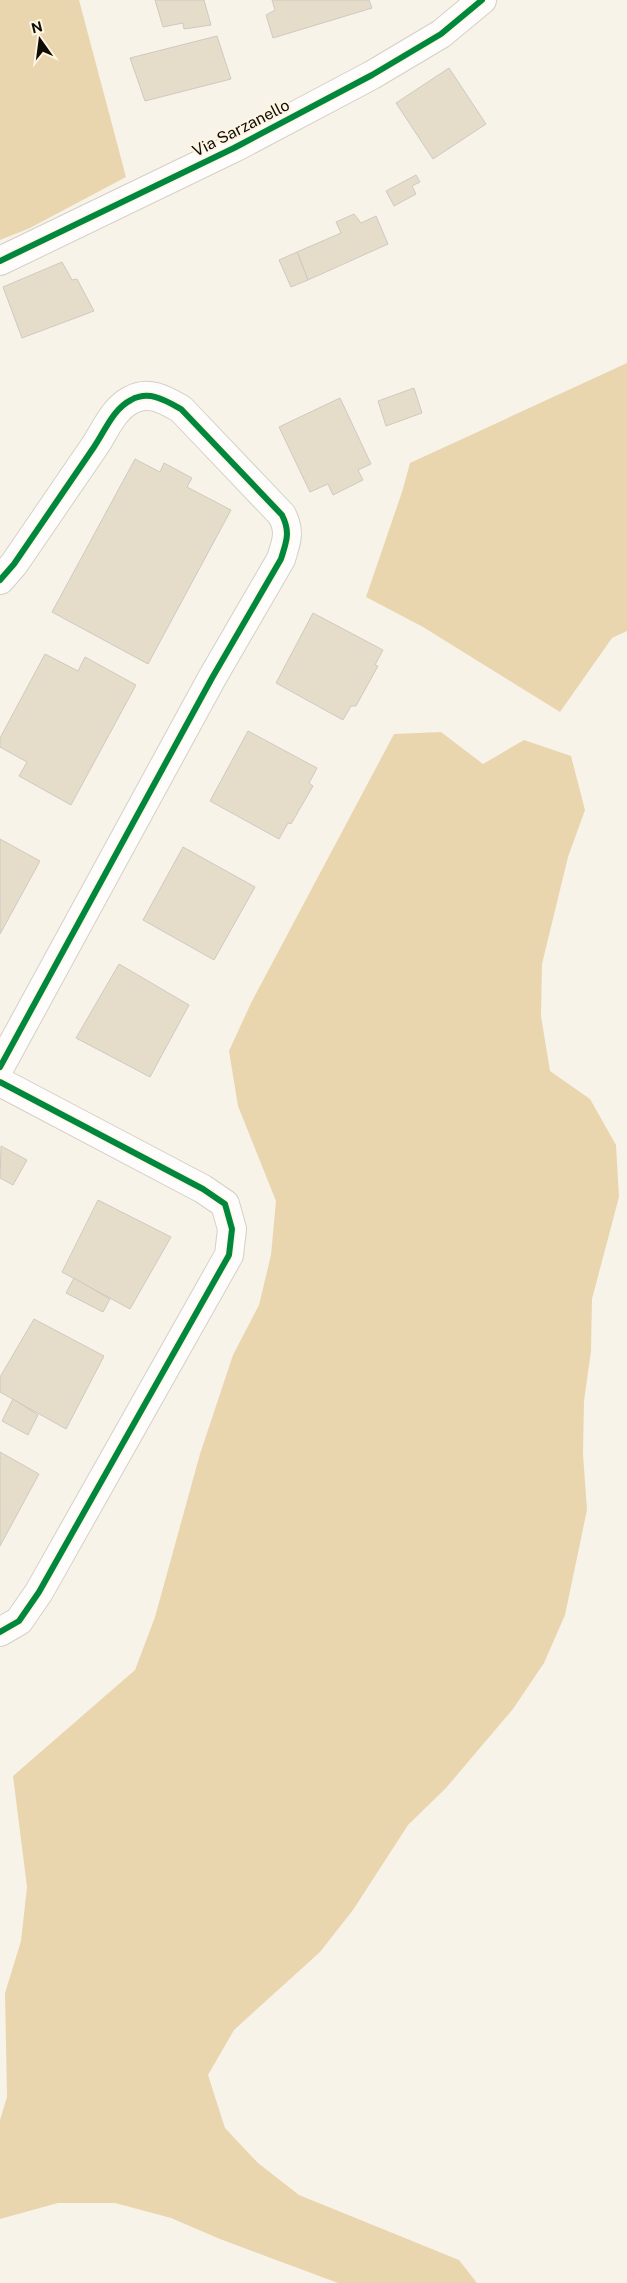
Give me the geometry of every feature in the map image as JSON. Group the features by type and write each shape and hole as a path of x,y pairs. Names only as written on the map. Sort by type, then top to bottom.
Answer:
{"street":[{"name":"Via Sarzanello","path":"0,261 225,152 372,75 440,34 482,0"},
{"path":"0,580 14,564 99,440 117,410 132,399 146,396 162,398 181,409 282,516 288,527 286,542 280,559 0,1067"},
{"path":"0,1082 203,1189 225,1204 232,1229 229,1255 39,1592 20,1621 0,1632"}],"shaded area":[{"path":"0,0 79,0 126,177 30,228 0,240"},
{"path":"627,363 627,631 612,638 560,712 423,627 366,597 410,463"},
{"path":"441,732 483,764 524,740 571,756 585,810 568,857 542,964 541,1016 550,1071 590,1099 616,1145 619,1197 592,1299 591,1351 584,1401 583,1454 587,1510 565,1615 544,1663 513,1709 446,1788 408,1825 353,1910 320,1952 234,2030 208,2075 225,2128 258,2163 299,2195 459,2260 477,2283 338,2283 220,2239 171,2218 115,2203 58,2203 0,2219 0,2120 7,2097 5,1993 21,1941 27,1887 13,1776 135,1670 155,1617 200,1454 233,1355 259,1305 271,1255 276,1201 238,1106 229,1051 251,1003 394,734"}],"building":[{"path":"155,0 204,0 211,25 184,29 183,23 163,27"},
{"path":"272,0 369,0 372,8 273,38 266,15 275,10"},
{"path":"217,36 231,79 145,101 130,58"},
{"path":"449,68 486,124 433,159 396,103"},
{"path":"416,175 420,182 412,186 416,194 394,206 386,191"},
{"path":"354,214 361,223 376,216 388,244 308,280 297,252 341,233 336,222"},
{"path":"297,252 308,280 291,287 279,260"},
{"path":"62,262 72,280 77,279 94,311 22,338 3,287"},
{"path":"414,388 422,413 386,426 378,401"},
{"path":"340,398 371,464 358,470 363,480 333,495 328,484 310,492 279,427"},
{"path":"135,459 160,472 164,463 192,478 187,487 231,510 148,664 52,612"},
{"path":"313,613 383,650 375,665 378,666 356,706 351,706 343,720 276,683"},
{"path":"45,654 78,671 85,657 136,685 71,805 19,776 27,762 0,747 0,738"},
{"path":"248,731 317,768 309,783 313,786 291,824 288,823 279,839 210,801"},
{"path":"0,839 40,861 0,934"},
{"path":"183,847 255,887 214,960 143,920"},
{"path":"119,964 189,1005 150,1077 76,1038"},
{"path":"1,1146 27,1160 13,1185 0,1178"},
{"path":"98,1200 171,1237 130,1309 62,1272"},
{"path":"74,1278 110,1299 103,1312 66,1293"},
{"path":"34,1319 104,1356 66,1429 0,1392 0,1377"},
{"path":"13,1399 38,1415 28,1435 2,1421"},
{"path":"0,1452 39,1474 0,1546"}],"cycle path":[{"path":"0,261 234,148 372,75 441,34 482,0"},
{"path":"0,580 14,564 114,415 125,404 138,397 157,397 181,409 282,515 285,521 287,537 281,559 212,678 0,1067"},
{"path":"0,1082 203,1189 225,1204 232,1229 229,1255 39,1592 19,1621 0,1632"}]}
